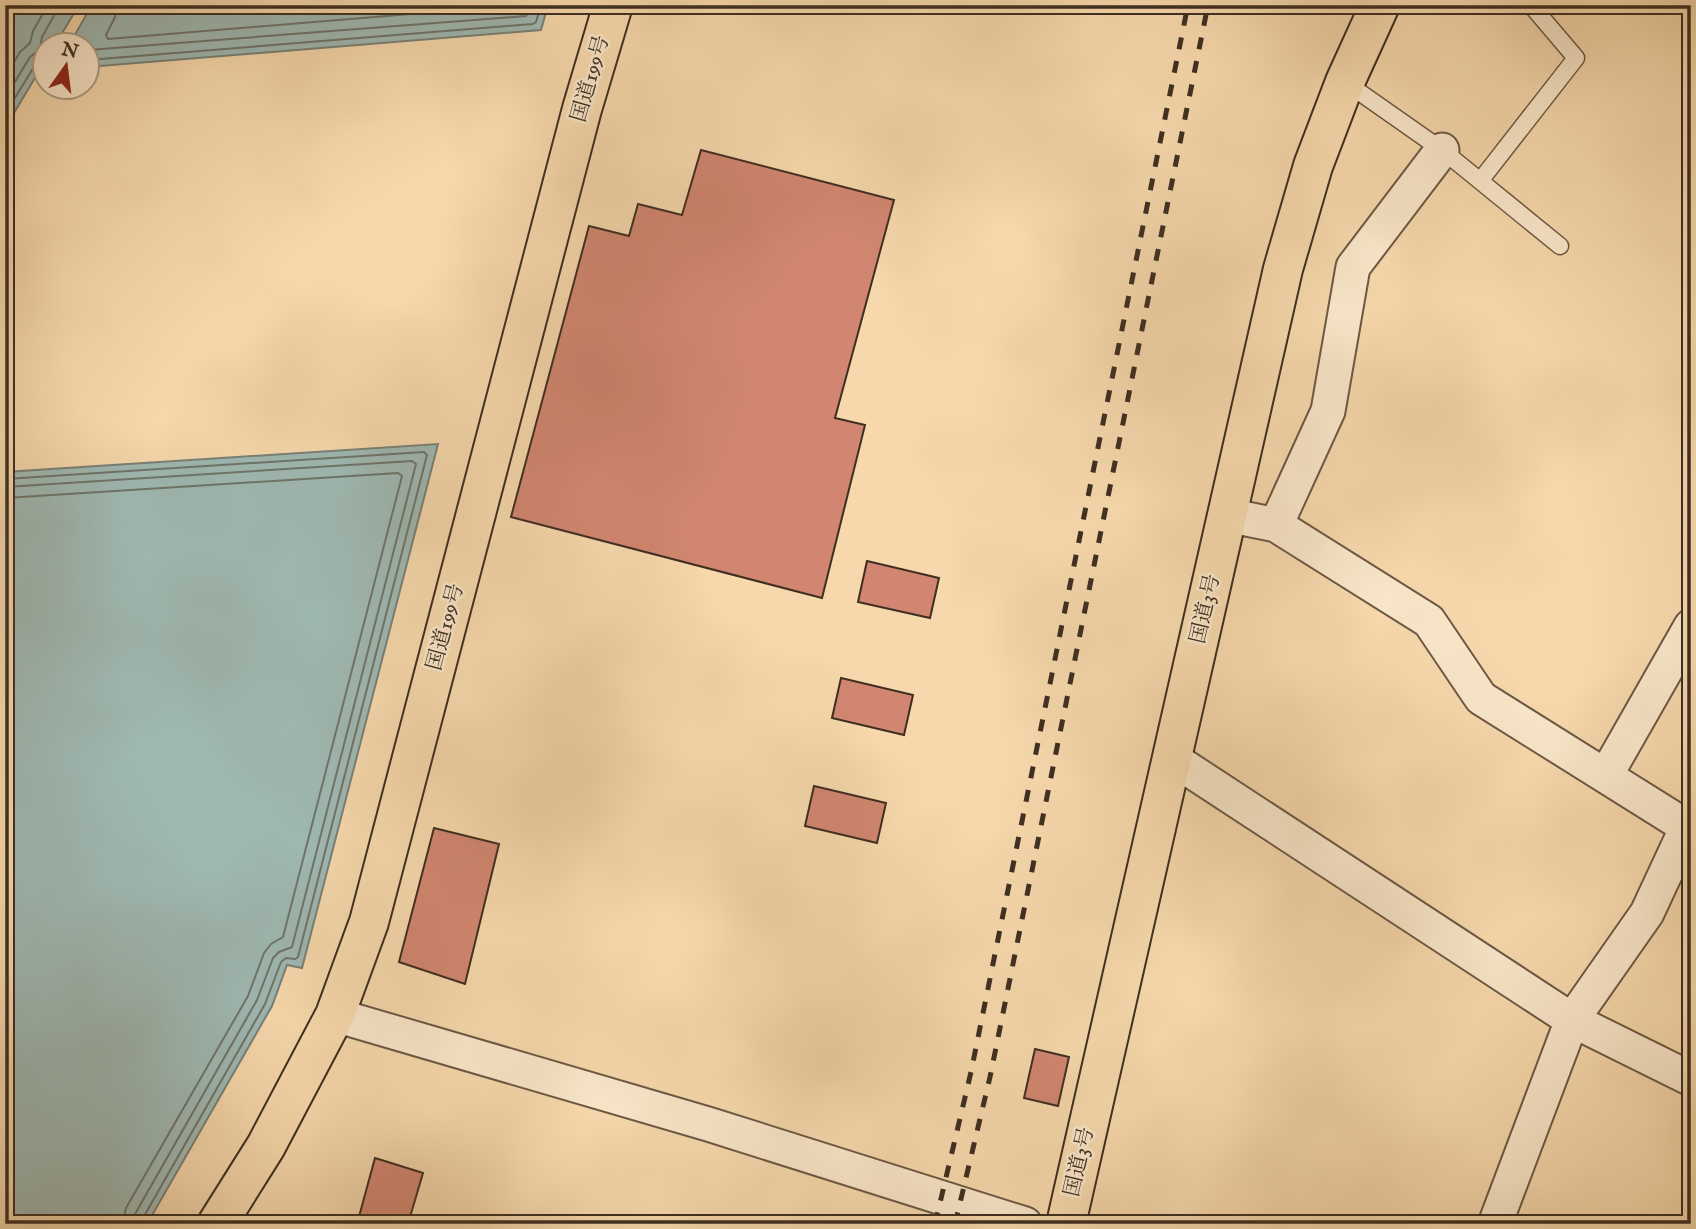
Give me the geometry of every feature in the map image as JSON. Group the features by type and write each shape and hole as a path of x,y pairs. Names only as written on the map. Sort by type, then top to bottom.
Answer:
{"highway":[{"name":"国道199号","path":"217,1224 266,1146 335,1015 369,922 582,109 613,5"},
{"name":"国道3号","path":"1066,1224 1283,269 1313,166 1345,82 1380,5"}],"street":[{"path":"1276,525 1328,411 1353,267 1441,150"},
{"path":"1227,515 1276,525 1429,621 1481,698 1689,828 1647,913 1572,1020 1495,1224"},
{"path":"1606,775 1691,626"},
{"path":"1173,759 1572,1020 1691,1079"},
{"path":"335,1015 708,1124 1025,1224"}],"lane":[{"path":"1479,181 1576,58 1531,5"},
{"path":"1345,82 1441,150 1560,246"}],"water":[{"path":"5,5 79,5 63,32 32,32 32,83 5,128"},
{"path":"92,5 548,5 541,30 102,66 102,32 76,32"},
{"path":"438,444 302,968 287,965 272,1006 147,1224 5,1224 5,472"}],"building":[{"path":"701,150 894,200 835,418 865,425 822,598 511,517 589,226 629,236 638,204 682,215"},
{"path":"867,561 939,578 930,618 858,602"},
{"path":"841,678 913,695 904,735 832,718"},
{"path":"814,786 886,803 877,843 805,826"},
{"path":"434,828 499,844 465,984 399,962"},
{"path":"1035,1049 1069,1057 1058,1106 1024,1098"},
{"path":"375,1158 423,1173 408,1224 357,1224"}],"railway":[{"path":"935,1224 971,1072 1188,5"},
{"path":"955,1224 990,1077 1208,5"}]}
